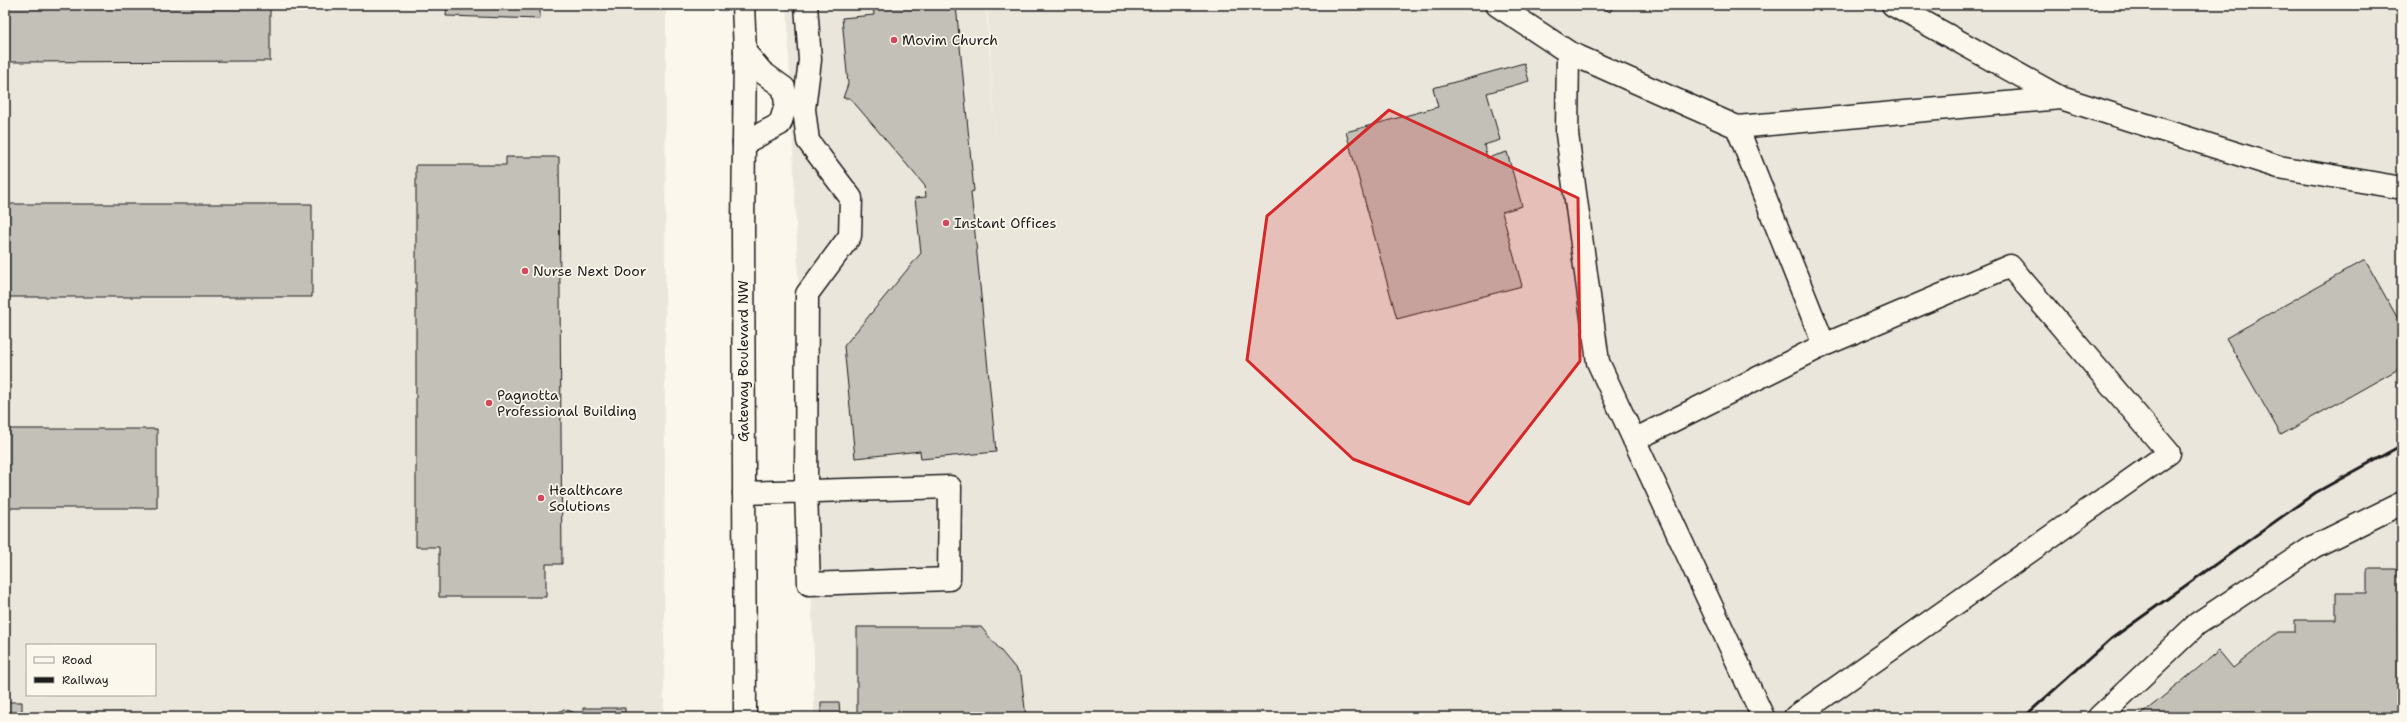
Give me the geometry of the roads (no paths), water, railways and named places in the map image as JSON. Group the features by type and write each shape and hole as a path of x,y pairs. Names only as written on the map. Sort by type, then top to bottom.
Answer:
{"main road":[{"name":"Gateway Boulevard NW","path":"743,5 745,52 745,717"},
{"path":"744,142 780,124 795,107 810,60 806,5"},
{"path":"1498,5 1568,52 1737,127 2061,98"},
{"path":"1893,5 2061,98 2279,167 2402,188"},
{"path":"744,493 806,490 950,487 949,579 809,584 806,490 807,294 850,236 851,198 808,141 795,107 784,88 762,72 745,52"},
{"path":"1568,52 1567,134 1598,362 1763,717"},
{"path":"1737,127 1824,345"},
{"path":"1634,440 1824,345 2010,266 2169,453 1795,717"},
{"path":"2099,717 2197,624 2313,547 2402,503"}],"railway":[{"path":"2024,717 2111,639 2315,493 2402,445"}],"place":[{"name":"Movim Church","path":"894,40"},
{"name":"Instant Offices","path":"946,223"},
{"name":"Nurse Next Door","path":"525,271"},
{"name":"Pagnotta Professional Building","path":"489,403"},
{"name":"Healthcare Solutions","path":"541,498"}]}
